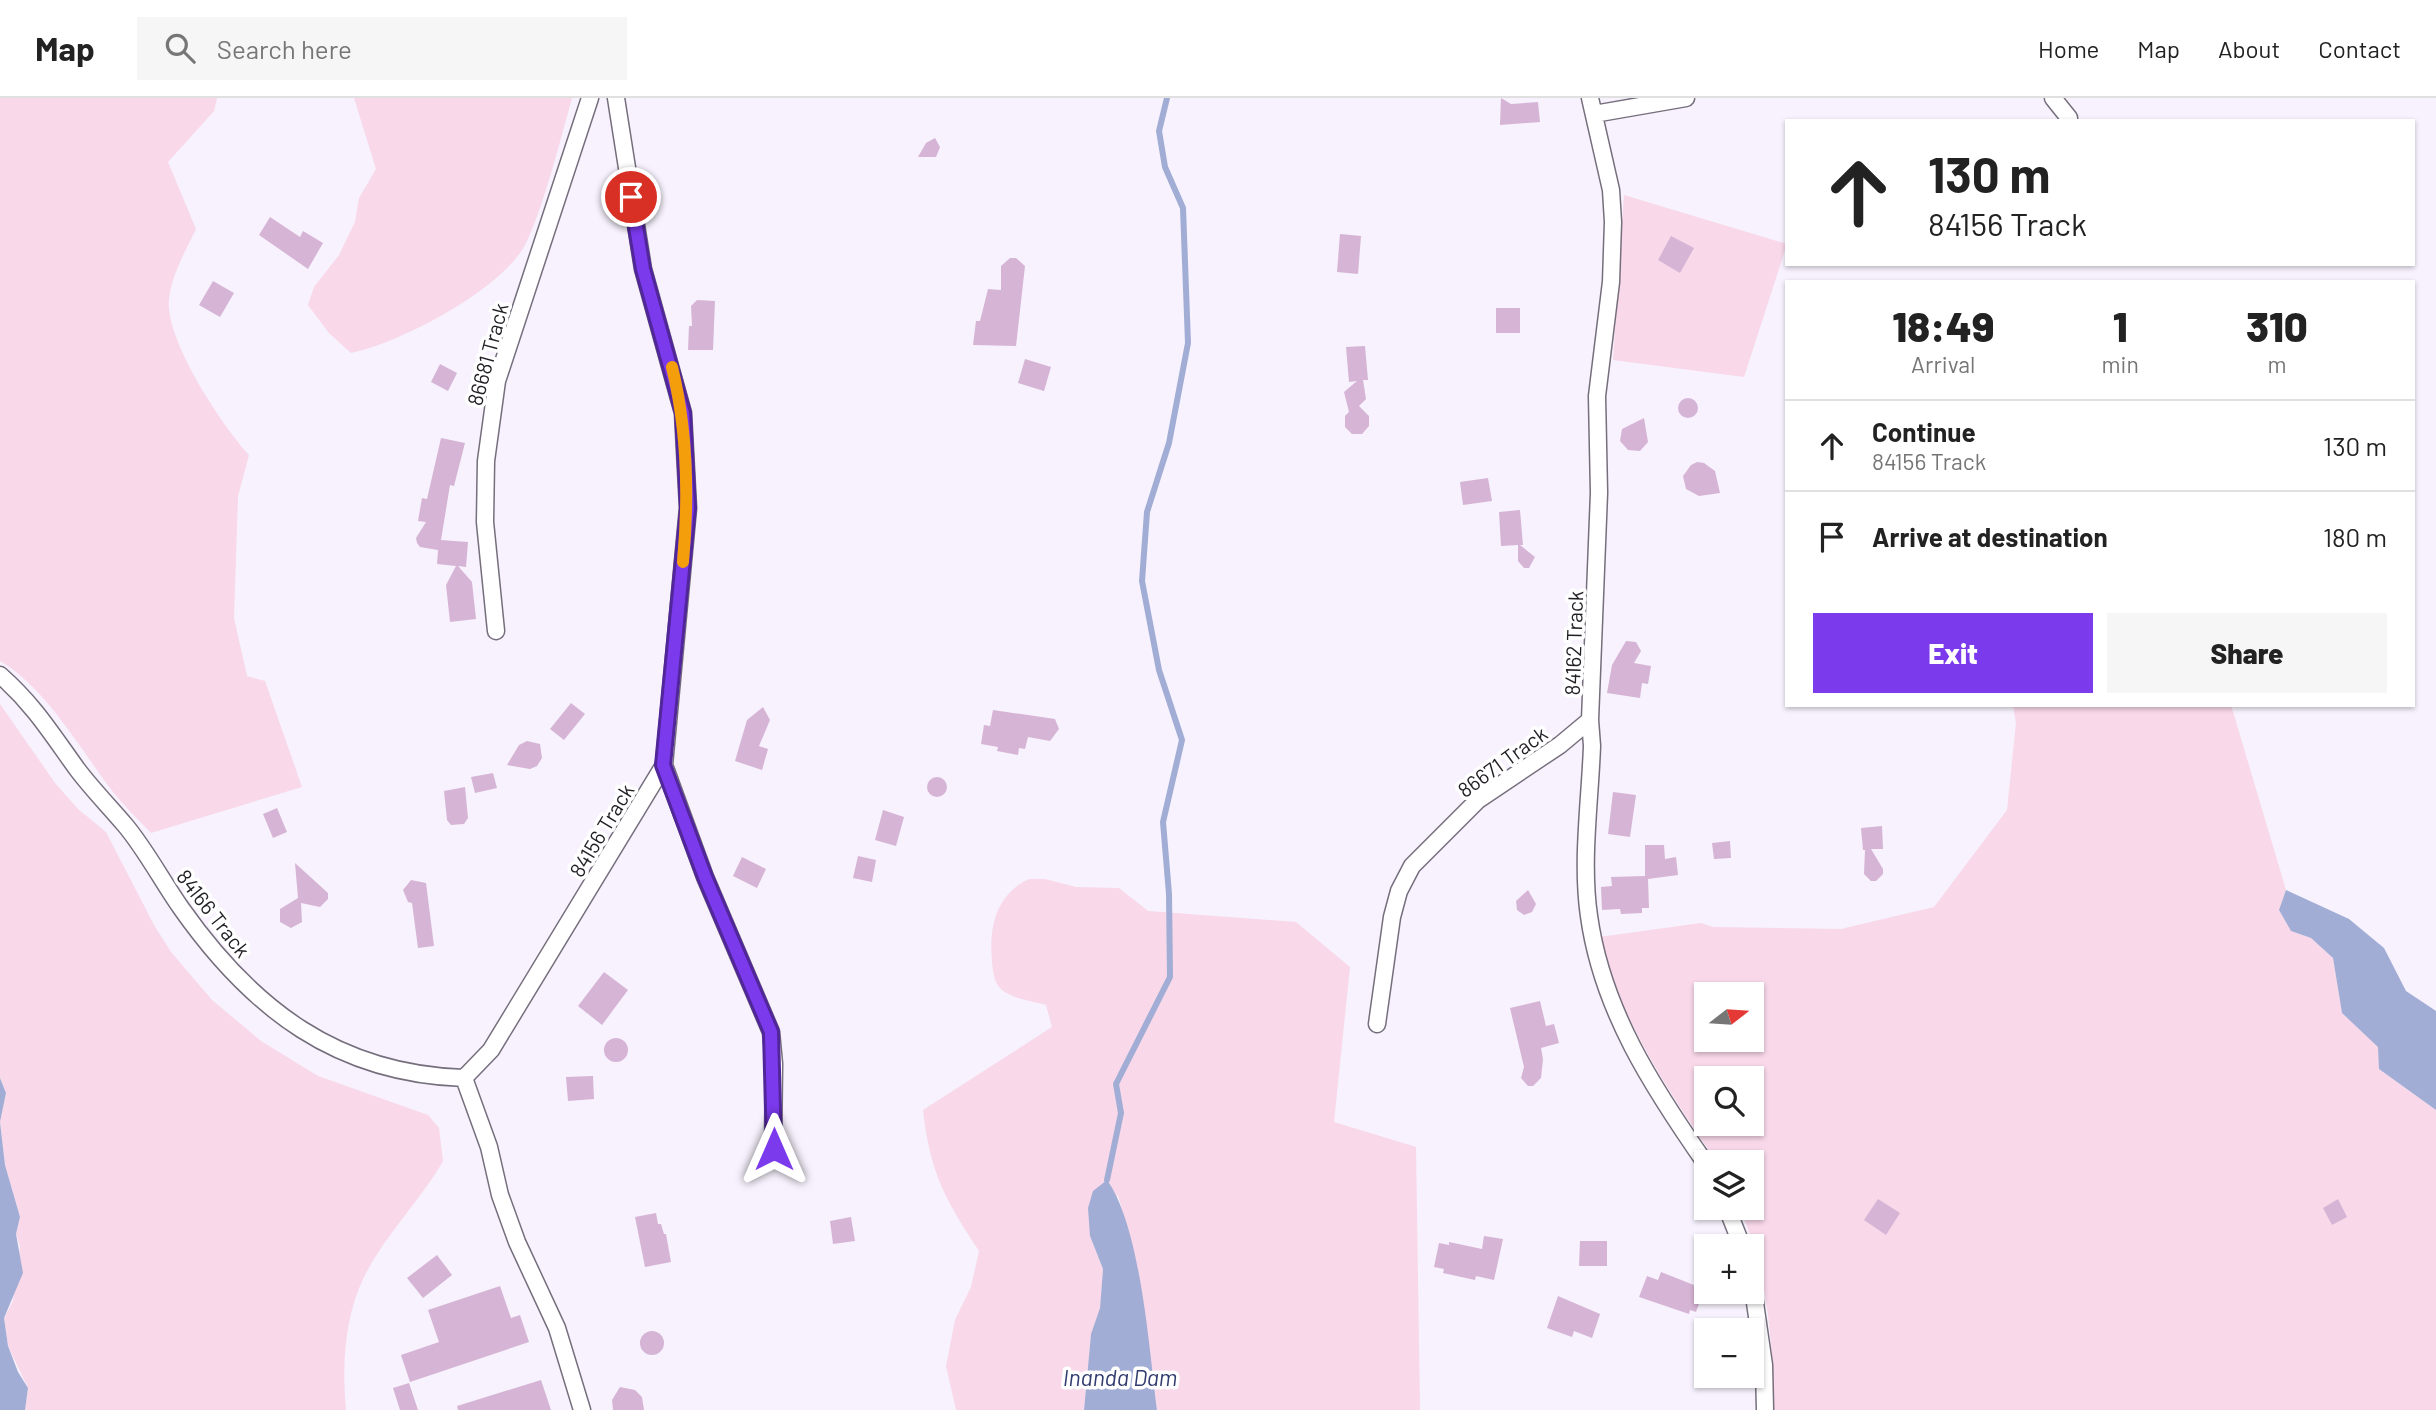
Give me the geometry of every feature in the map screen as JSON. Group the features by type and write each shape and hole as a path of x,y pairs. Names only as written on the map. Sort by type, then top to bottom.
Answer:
{"street":[{"name":"86681 Track","path":"496,631 485,510 485,461 497,381 590,98"},
{"name":"84156 Track","path":"464,1078 491,1050 663,765 688,508 683,413 643,269 616,98"},
{"path":"1592,106 1686,98"},
{"path":"2053,98 2069,118"},
{"name":"84162 Track","path":"1592,106 1611,190 1613,222 1611,282 1597,396 1599,493 1590,720 1592,746 1588,915 1598,961 1611,1001 1634,1053 1697,1150"},
{"name":"84166 Track","path":"0,675 27,699 100,800 125,825 215,953 258,998 292,1026 382,1067 423,1076 464,1078"},
{"name":"86671 Track","path":"1377,1024 1399,891 1412,866 1478,800 1560,746 1590,720"},
{"path":"663,765 705,877 771,1032 774,1149"},
{"path":"464,1078 489,1147 500,1195 516,1242 557,1328 582,1410"},
{"path":"1755,1304 1764,1365 1765,1410"}],"shaded area":[{"path":"0,98 217,98 214,111 168,162 196,229 173,281 169,299 170,316 185,358 197,381 224,424 249,455 238,496 234,618 247,676 265,681 302,787 151,833 115,794 32,686 0,661"},
{"path":"354,98 572,98 540,208 527,241 515,259 498,277 450,311 396,338 351,353 329,333 308,305 314,287 339,255 355,222 359,198 376,169"},
{"path":"1624,195 1785,243 1744,377 1613,360"},
{"path":"0,704 55,783 78,809 106,832 171,952 212,1000 261,1041 318,1076 428,1115 439,1128 443,1161 372,1262 357,1293 346,1342 346,1410 25,1410 28,1388 8,1346 4,1318 13,1301 20,1247 16,1234 20,1217 5,1165 0,1122 6,1093 0,1078"},
{"path":"2013,707 2232,707 2286,890 2279,910 2291,931 2311,938 2333,958 2342,1013 2379,1047 2379,1069 2436,1110 2436,1410 1773,1410 1770,1333 1764,1291 1764,1234 1750,1234 1744,1220 1764,1220 1764,1150 1709,1150 1700,1136 1764,1136 1764,1066 1694,1066 1694,1127 1664,1082 1634,1027 1620,998 1599,937 1701,923 1713,927 1841,929 1934,907 2007,810 2016,723"},
{"path":"1029,879 1045,879 1076,887 1119,888 1148,911 1296,922 1350,967 1334,1122 1416,1147 1420,1410 1157,1410 1137,1267 1118,1195 1090,1236 1103,1269 1100,1308 1091,1334 1084,1410 956,1410 946,1366 955,1320 971,1287 979,1251 941,1185 930,1151 923,1110 1052,1027 1046,1005 1005,992 996,983 993,969 991,949 997,914 1008,894"}],"water":[{"path":"2286,890 2349,919 2384,948 2406,991 2436,1011 2436,1110 2379,1069 2378,1047 2342,1013 2333,958 2311,938 2291,931 2279,910"},
{"path":"0,1078 6,1093 0,1122"},
{"path":"0,1122 5,1165 20,1217 16,1234 23,1273 4,1318 8,1346 18,1372 28,1388 25,1410 0,1410"},
{"name":"Inanda Dam","path":"1107,1180 1119,1201 1136,1258 1157,1410 1084,1410 1091,1334 1100,1308 1103,1269 1090,1236 1088,1208 1093,1191"}],"building":[{"path":"1501,98 1511,104 1538,102 1540,122 1500,125"},
{"path":"935,138 940,147 936,157 918,157 926,143"},
{"path":"270,217 300,237 303,231 323,243 308,269 259,235"},
{"path":"1340,234 1361,236 1358,274 1337,272"},
{"path":"1671,236 1694,248 1680,273 1658,260"},
{"path":"1010,258 1016,258 1025,266 1016,346 973,345 976,321 980,321 988,289 1001,290 1001,266"},
{"path":"213,281 234,293 220,317 199,305"},
{"path":"697,300 715,301 713,350 688,350 689,326 692,326 691,306"},
{"path":"1496,308 1520,308 1520,333 1496,333"},
{"path":"1365,346 1368,380 1363,380 1366,399 1359,406 1369,416 1369,426 1362,434 1352,434 1345,427 1345,416 1349,412 1344,392 1357,381 1349,382 1346,347"},
{"path":"1025,359 1051,367 1044,391 1018,383"},
{"path":"440,364 457,373 448,391 431,382"},
{"path":"1688,398 1695,401 1698,408 1695,415 1688,418 1681,415 1678,408 1681,401"},
{"path":"1644,418 1648,442 1640,451 1628,450 1620,441 1622,429"},
{"path":"441,438 465,443 454,486 450,485 441,540 468,542 466,567 458,566 472,582 476,619 450,622 446,585 456,566 437,564 438,550 420,547 416,538 426,522 418,521 422,498 427,499"},
{"path":"1704,463 1715,471 1720,493 1699,496 1686,489 1683,476 1691,465"},
{"path":"1488,478 1492,501 1463,505 1460,482"},
{"path":"1520,510 1523,545 1520,545 1535,557 1529,568 1524,568 1518,561 1518,545 1501,546 1499,512"},
{"path":"1626,641 1636,642 1641,651 1634,663 1651,666 1648,684 1642,683 1640,698 1607,693 1612,665"},
{"path":"571,703 585,714 564,740 550,729"},
{"path":"763,707 770,720 759,746 768,749 762,770 735,761 747,720"},
{"path":"993,710 1055,719 1059,729 1050,741 1028,737 1025,749 1019,748 1018,755 997,751 998,747 981,744 984,725 990,726"},
{"path":"527,741 540,744 542,758 537,766 530,769 507,765 519,745"},
{"path":"493,773 497,788 475,793 471,777"},
{"path":"937,777 944,780 947,787 944,794 937,797 930,794 927,787 930,780"},
{"path":"465,787 468,818 464,824 451,825 447,820 444,791"},
{"path":"1613,792 1636,795 1630,837 1608,834"},
{"path":"277,808 287,832 273,838 263,814"},
{"path":"883,810 904,817 896,846 875,840"},
{"path":"1882,826 1883,849 1871,849 1883,869 1883,874 1876,881 1871,881 1864,874 1865,850 1861,828"},
{"path":"1730,841 1731,858 1714,859 1712,843"},
{"path":"1645,845 1664,845 1665,859 1676,857 1678,875 1648,879 1649,908 1642,908 1642,913 1621,914 1620,909 1602,910 1601,887 1612,886 1611,877 1645,876"},
{"path":"858,856 876,860 872,882 853,878"},
{"path":"742,857 766,869 757,888 733,876"},
{"path":"295,863 328,893 328,899 320,907 301,903 302,922 291,928 280,922 280,909 298,898"},
{"path":"411,880 426,883 434,946 418,948 412,903 408,902 403,890"},
{"path":"1528,890 1536,904 1532,912 1524,915 1517,910 1516,901"},
{"path":"604,972 628,990 602,1025 578,1006"},
{"path":"1540,1001 1546,1026 1554,1024 1559,1043 1541,1048 1541,1078 1533,1086 1528,1086 1521,1078 1524,1067 1510,1008"},
{"path":"616,1038 627,1045 628,1050 621,1061 616,1062 605,1055 604,1050 611,1039"},
{"path":"593,1076 594,1099 568,1101 566,1077"},
{"path":"1878,1199 1900,1213 1886,1235 1864,1220"},
{"path":"2338,1199 2347,1217 2332,1225 2323,1208"},
{"path":"656,1213 658,1224 661,1224 666,1234 671,1262 645,1267 635,1217"},
{"path":"851,1217 855,1241 833,1244 830,1221"},
{"path":"1484,1236 1503,1239 1494,1280 1476,1276 1475,1280 1443,1273 1444,1269 1434,1267 1439,1243 1449,1245 1449,1242 1482,1249"},
{"path":"1580,1241 1607,1241 1607,1266 1579,1266"},
{"path":"437,1255 452,1275 423,1298 407,1278"},
{"path":"1661,1272 1694,1285 1694,1304 1699,1304 1696,1312 1690,1310 1689,1314 1639,1297 1647,1276 1658,1280"},
{"path":"500,1286 511,1318 520,1315 529,1342 410,1382 401,1355 439,1342 428,1310"},
{"path":"1558,1296 1600,1314 1592,1338 1574,1331 1572,1337 1547,1328"},
{"path":"652,1331 663,1338 664,1343 657,1354 652,1355 641,1348 640,1343 647,1332"},
{"path":"541,1380 551,1410 458,1410 457,1406"},
{"path":"409,1383 418,1410 400,1410 393,1388"},
{"path":"620,1387 635,1390 642,1397 644,1410 613,1410 612,1400"}],"waterway":[{"path":"1107,1180 1121,1113 1116,1084 1170,977 1169,894 1163,822 1182,740 1159,670 1142,581 1147,512 1169,443 1188,343 1183,208 1165,167 1159,131 1167,98"}],"slow traffic":[{"path":"672,367 683,413 688,508 683,562"}],"route":[{"path":"631,197 643,269 683,413 688,508 663,765 705,877 771,1032 774,1064 774,1149"}]}
